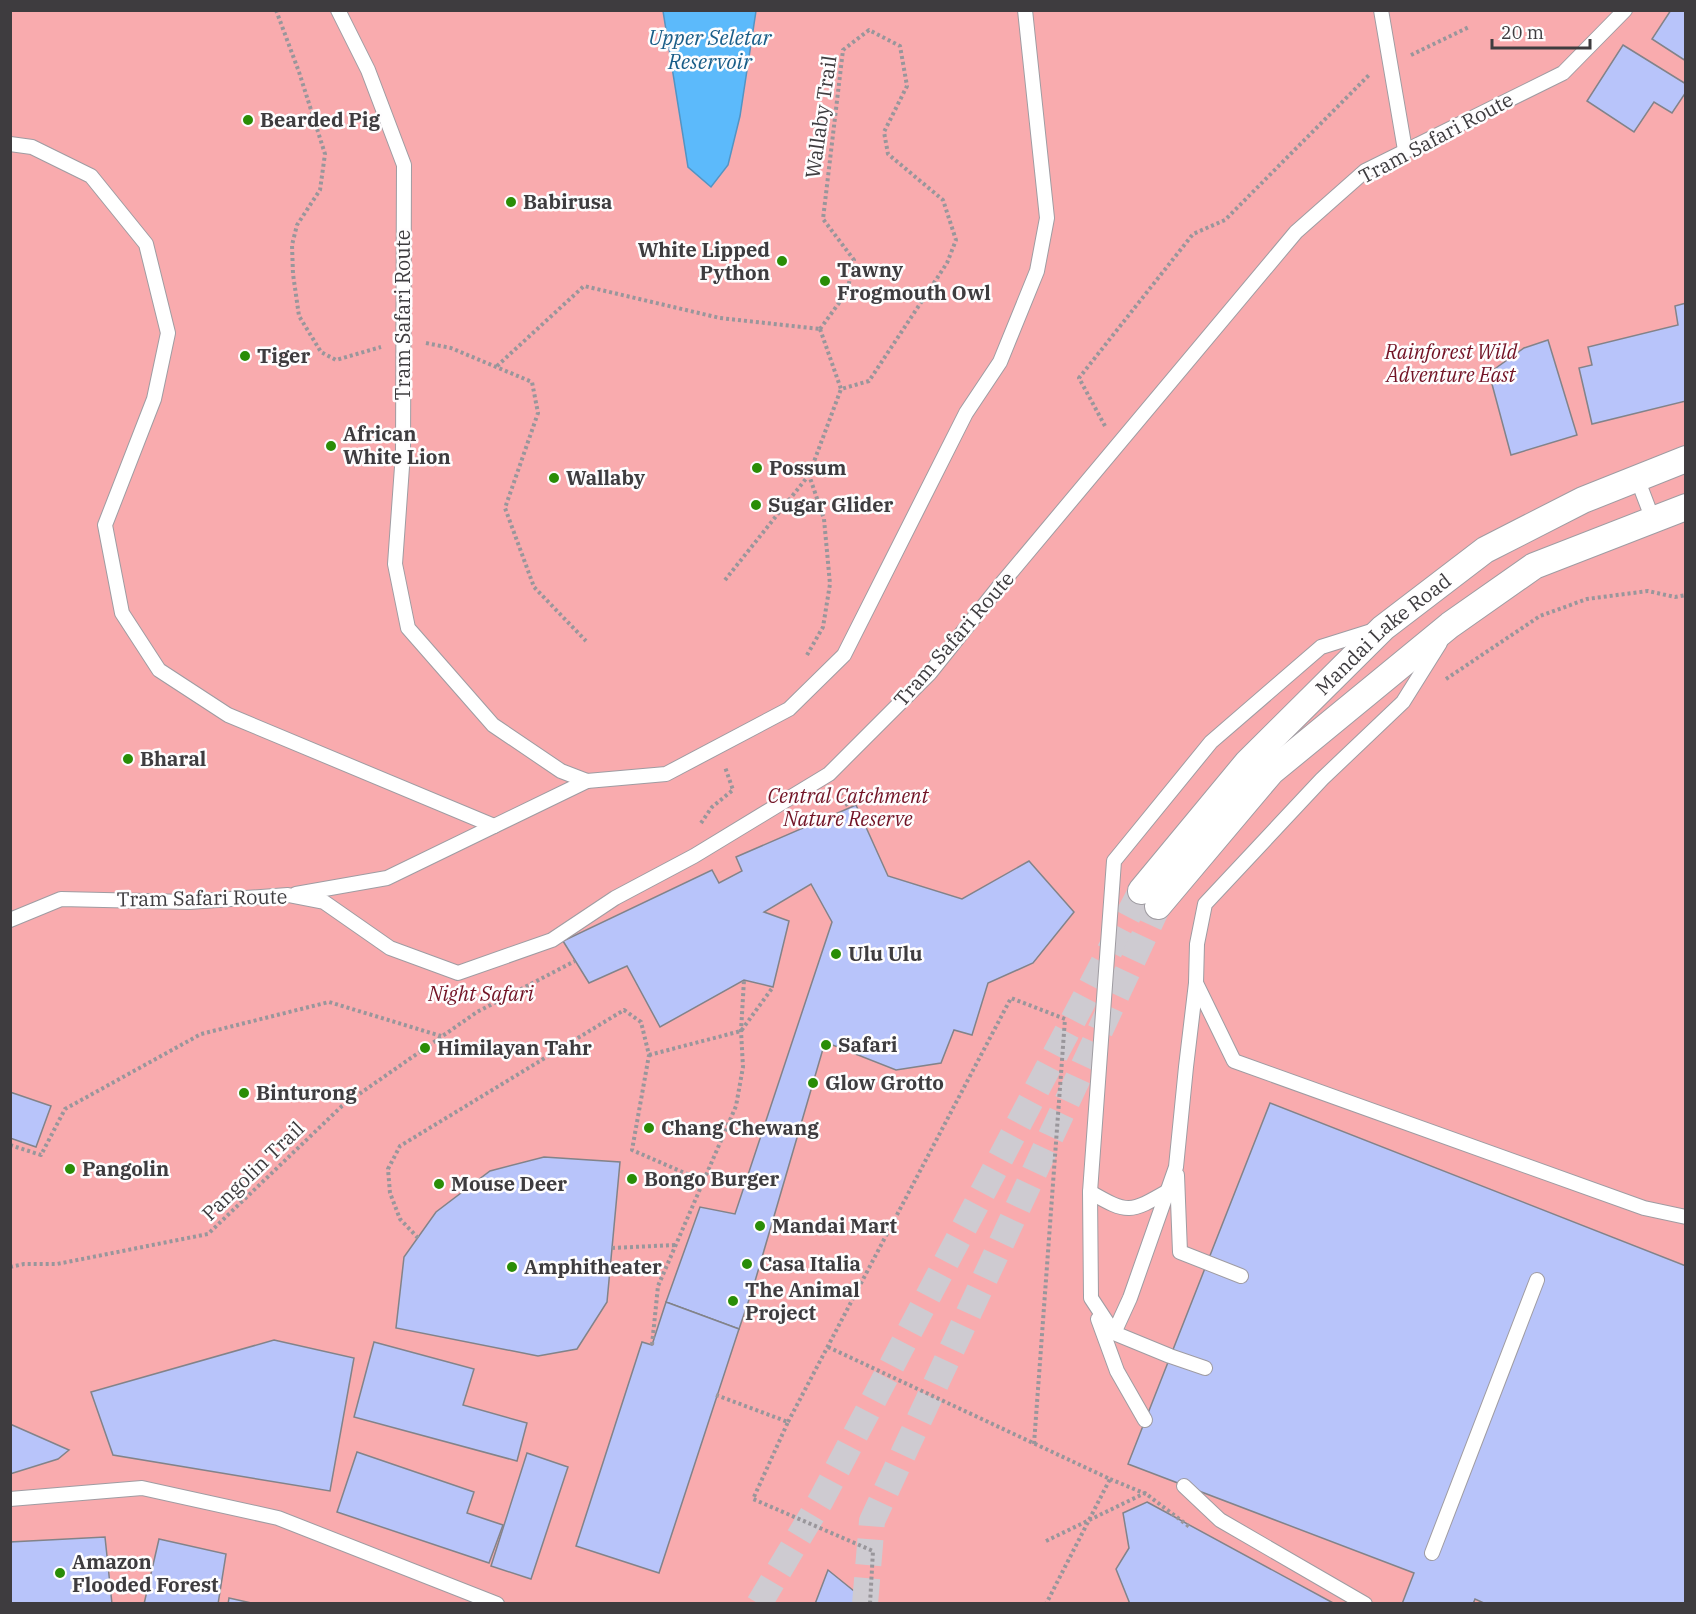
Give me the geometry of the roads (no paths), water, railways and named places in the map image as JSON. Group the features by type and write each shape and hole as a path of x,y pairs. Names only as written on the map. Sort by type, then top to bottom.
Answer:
{"street":[{"name":"Mandai Lake Road","path":"1686,459 1583,500 1485,550 1383,628 1247,763 1149,898 1271,772 1450,625 1534,566 1686,507"}],"lane":[{"name":"Tram Safari Route","path":"338,10 368,70 404,165 402,453 395,564 408,628 493,725 561,771 587,781 666,774 789,709 844,655 966,413 1000,362 1037,271 1047,218 1025,10"},
{"path":"1381,10 1405,150"},
{"name":"Tram Safari Route","path":"10,920 61,899 189,902 288,895 324,902 390,948 458,973 552,940 615,898 694,856 829,774 930,673 997,589 1296,232 1365,171 1563,73 1625,10"},
{"path":"10,144 32,147 91,176 146,244 168,333 154,399 105,525 122,613 159,670 228,715 494,826"},
{"path":"1637,478 1653,520"},
{"path":"1241,1276 1180,1252 1176,1167 1196,982 1197,944 1205,904 1322,779 1403,702 1450,625"},
{"path":"1145,1420 1117,1371 1091,1298 1090,1192 1114,861 1211,742 1321,647 1383,628"},
{"path":"288,895 387,878 587,781"},
{"path":"1196,982 1234,1061 1644,1208 1686,1217"},
{"path":"1114,1333 1130,1298 1176,1167"},
{"path":"1090,1192 1117,1208 1139,1208 1168,1191"},
{"path":"1432,1552 1537,1280"},
{"path":"1091,1298 1114,1333 1205,1368"},
{"path":"1184,1486 1220,1520 1365,1604"},
{"path":"10,1500 142,1488 278,1518 497,1604"}],"water":[{"name":"Upper Seletar Reservoir","path":"663,11 756,11 740,116 728,165 711,187 688,167"}],"tunnel":[{"path":"759,1604 821,1500 1141,891"},
{"path":"865,1604 872,1521 1158,906"}],"place":[{"name":"Bearded Pig","path":"248,120"},
{"name":"Babirusa","path":"511,202"},
{"name":"White Lipped Python","path":"782,261"},
{"name":"Tawny Frogmouth Owl","path":"825,281"},
{"name":"Tiger","path":"245,356"},
{"name":"African White Lion","path":"331,446"},
{"name":"Possum","path":"757,468"},
{"name":"Wallaby","path":"554,478"},
{"name":"Sugar Glider","path":"756,505"},
{"name":"Bharal","path":"128,759"},
{"name":"Ulu Ulu","path":"836,954"},
{"name":"Safari","path":"826,1045"},
{"name":"Himilayan Tahr","path":"425,1048"},
{"name":"Glow Grotto","path":"813,1083"},
{"name":"Binturong","path":"244,1093"},
{"name":"Chang Chewang","path":"649,1128"},
{"name":"Pangolin","path":"70,1169"},
{"name":"Bongo Burger","path":"632,1179"},
{"name":"Mouse Deer","path":"439,1184"},
{"name":"Mandai Mart","path":"760,1226"},
{"name":"Casa Italia","path":"747,1264"},
{"name":"Amphitheater","path":"512,1267"},
{"name":"The Animal Project","path":"733,1301"},
{"name":"Amazon Flooded Forest","path":"60,1573"}],"park label":[{"name":"Rainforest Wild Adventure East","path":"1451,364"},
{"name":"Central Catchment Nature Reserve","path":"848,808"},
{"name":"Night Safari","path":"481,994"}]}
